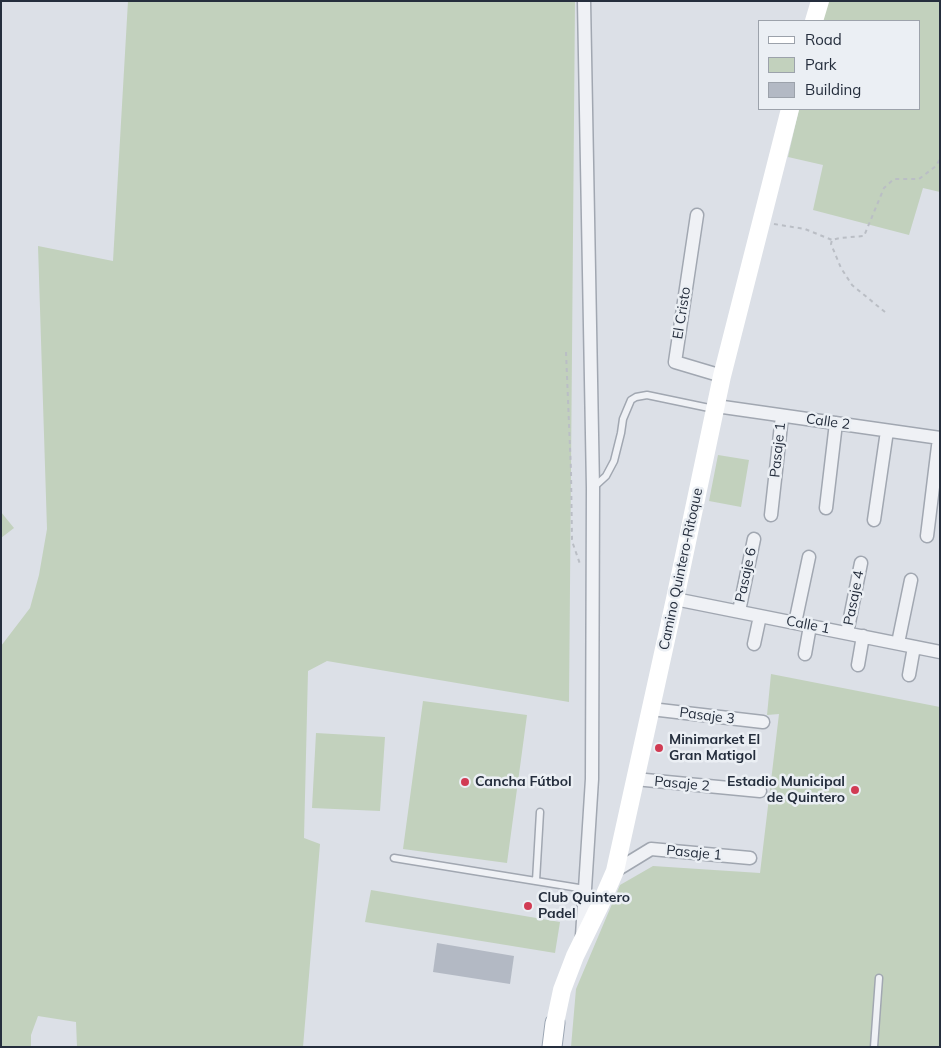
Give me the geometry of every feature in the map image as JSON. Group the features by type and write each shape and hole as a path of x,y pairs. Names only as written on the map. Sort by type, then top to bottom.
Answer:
{"main road":[{"path":"814,20 820,1"},
{"name":"Camino Quintero-Ritoque","path":"553,1047 555,1023 568,973 582,939 615,871 722,376 790,110"}],"street":[{"path":"582,939 592,779 593,488 584,1"},
{"name":"El Cristo","path":"697,215 675,362 722,376"},
{"name":"Calle 2","path":"715,408 940,438"},
{"name":"Pasaje 1","path":"771,515 782,416"},
{"path":"826,508 836,423"},
{"path":"874,520 887,430"},
{"path":"927,536 940,438"},
{"name":"Pasaje 6","path":"738,611 754,539"},
{"path":"795,623 810,557"},
{"name":"Pasaje 4","path":"847,633 860,563"},
{"path":"898,643 911,580"},
{"name":"Calle 1","path":"675,599 940,652"},
{"path":"754,644 760,616"},
{"path":"805,654 810,626"},
{"path":"858,665 863,636"},
{"path":"909,675 914,647"},
{"name":"Pasaje 3","path":"651,709 763,722"},
{"name":"Pasaje 2","path":"635,779 760,791"},
{"name":"Pasaje 1","path":"615,871 651,850 750,858"}],"lane":[{"path":"593,488 606,476 614,461 623,419 631,400 647,395 715,408"},
{"path":"536,882 540,812"},
{"path":"394,858 585,889"},
{"path":"874,1047 880,978"}],"path":[{"path":"761,222 805,229 832,240 864,236 884,188 894,179 919,179 936,166 940,159"},
{"path":"832,240 831,244 841,268 852,285 885,312"},
{"path":"566,352 572,541 581,567"}],"green space":[{"path":"128,1 575,1 569,702 327,661 308,671 304,838 320,844 303,1047 77,1047 76,1022 38,1016 31,1035 31,1047 1,1047 1,646 30,608 39,575 47,529 38,246 113,261"},
{"path":"828,1 940,1 940,192 923,188 909,235 813,210 823,165 788,157 799,110 921,110 921,20 822,20"},
{"path":"718,455 749,460 741,507 709,501"},
{"path":"1,512 14,528 1,538"},
{"name":"Estadio Municipal de Quintero","path":"771,674 940,707 940,1047 571,1047 576,989 620,885 653,866 760,873 779,714 767,715"},
{"name":"Cancha Fútbol","path":"423,701 527,715 507,863 403,849"},
{"path":"316,733 385,737 380,811 312,808"},
{"path":"371,890 560,922 555,953 365,922"}],"building":[{"path":"437,943 514,956 510,984 433,972"}],"place":[{"name":"Minimarket El Gran Matigol","path":"659,748"},
{"name":"Cancha Fútbol","path":"465,782"},
{"name":"Estadio Municipal de Quintero","path":"855,790"},
{"name":"Club Quintero Padel","path":"528,906"}]}
